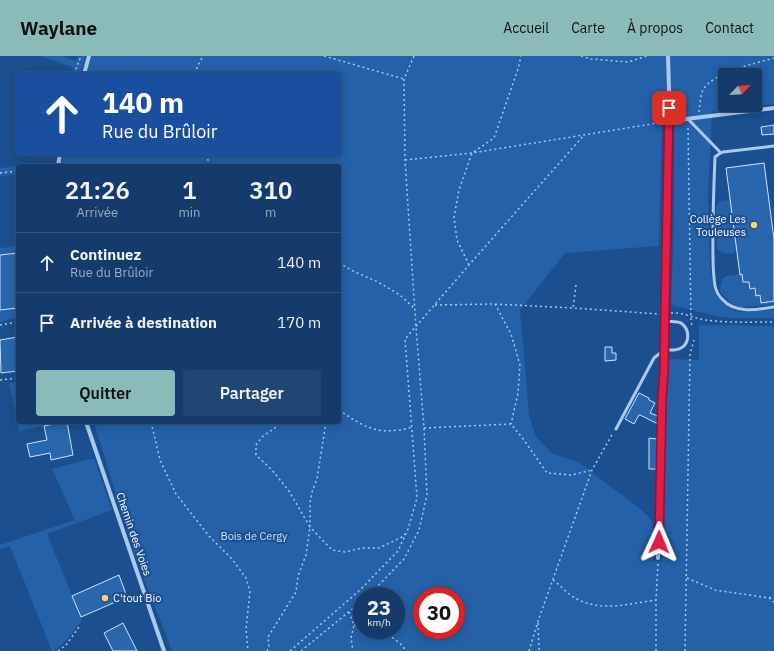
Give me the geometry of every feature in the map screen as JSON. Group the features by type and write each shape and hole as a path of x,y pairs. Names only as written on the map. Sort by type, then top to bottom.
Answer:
{"street":[{"path":"85,72 89,56"},
{"path":"658,558 662,398 665,351 670,121 668,56"},
{"path":"670,121 774,108"},
{"name":"Chemin des Voies","path":"87,424 164,651"}],"lane":[{"path":"688,119 720,153"},
{"path":"774,146 720,153 715,157 712,250 716,287 719,296 723,300 729,305 745,310 774,307"},
{"path":"616,429 654,358 665,351 676,350 685,345 688,336 685,326 681,323 665,321"}],"path":[{"path":"75,72 81,56"},
{"path":"197,72 197,67 203,56"},
{"path":"324,56 404,79"},
{"path":"377,587 404,559 419,530 427,495 424,428 405,160 404,79 414,56"},
{"path":"469,265 458,240 454,217 459,190 472,153 494,138 518,69 521,56"},
{"path":"581,56 628,62 648,56"},
{"path":"698,117 702,91 712,80 747,65 774,58"},
{"path":"688,119 691,321 694,331"},
{"path":"405,160 472,153 670,121"},
{"path":"290,651 360,590 398,551 408,529 417,498 405,340 584,135"},
{"path":"0,172 16,171"},
{"path":"341,264 378,282 400,295 415,309"},
{"path":"573,308 576,286"},
{"path":"435,305 494,304 655,314 678,313 703,319 733,322 774,322"},
{"path":"494,304 511,334 520,365 518,392 511,424"},
{"path":"0,325 16,322"},
{"path":"685,651 690,354 695,337"},
{"path":"0,380 16,378"},
{"path":"341,411 358,423 379,430 406,429 412,427"},
{"path":"151,424 160,460 176,494 209,536 232,560 246,578 250,591 246,630 248,651"},
{"path":"277,424 276,427 256,445 256,455 272,470 290,491 310,527 332,550 345,552 362,548 379,548 402,537 406,533"},
{"path":"267,651 269,646 268,637 296,592 298,576 306,555 310,527 310,503 317,479 326,424"},
{"path":"424,428 511,424"},
{"path":"511,424 524,440 546,473 572,475 592,470"},
{"path":"529,651 538,621 554,580 592,470 616,429"},
{"path":"656,651 658,558"},
{"path":"687,578 715,590 769,598 774,596"},
{"path":"554,580 570,594 587,604 608,607 656,600"},
{"path":"769,598 774,602"},
{"path":"301,651 353,608"},
{"path":"348,612 353,623"},
{"path":"538,621 539,651"},
{"path":"58,651 66,644 79,626"},
{"path":"353,629 351,638 353,651"},
{"path":"395,639 404,647 406,651"}],"green space":[{"path":"41,56 62,56 76,61 78,56 86,56 81,72 73,72 74,68"},
{"name":"Bois de Cergy","path":"91,56 774,56 774,104 762,106 762,68 718,68 718,111 712,112 708,194 710,265 713,285 717,295 722,302 735,311 774,310 774,318 720,317 675,306 671,302 674,220 674,117 662,118 659,246 565,253 520,310 529,415 536,437 553,454 578,462 648,516 652,522 654,532 653,561 662,562 668,359 699,360 699,325 774,326 774,651 172,651 134,553 95,424 341,424 341,164 60,164 62,156 341,156 341,72 87,72"},
{"path":"16,166 16,174 0,176 0,168"},
{"path":"740,198 737,250 734,251 734,253 722,252 717,248 716,208 720,201"},
{"path":"16,246 16,253 0,255 0,248"},
{"path":"742,274 749,282 750,289 755,288 756,296 760,295 774,301 774,304 739,307 730,302 721,293 720,289 722,279 726,276"},
{"path":"16,308 16,318 0,322 0,310"},
{"path":"16,382 16,417 9,383"},
{"path":"18,424 54,424 19,431"},
{"path":"94,458 112,510 47,534 82,620 66,641 52,651 10,546 0,549 0,545 75,520 52,469"}],"building":[{"path":"774,125 774,134 762,135 761,127"},
{"name":"Collège Les Touleuses","path":"764,163 774,239 774,301 761,303 760,295 756,296 755,288 750,289 749,282 743,282 742,274 740,275 726,168"},
{"path":"16,253 16,308 0,310 0,255"},
{"path":"16,337 16,371 1,373 0,340"},
{"path":"605,347 612,347 612,353 616,353 616,360 605,361"},
{"path":"639,393 655,403 650,413 658,416 658,424 640,415 634,424 625,419"},
{"path":"67,424 73,455 51,460 50,453 30,457 27,444 47,440 44,426"},
{"path":"649,438 657,439 657,469 649,469"},
{"path":"119,575 127,597 81,617 72,596"},
{"path":"123,623 137,651 113,651 104,633"}],"place":[{"name":"Collège Les Touleuses","path":"754,225"},
{"name":"C'tout Bio","path":"105,598"}],"route":[{"path":"659,542 670,121 669,108"}]}
